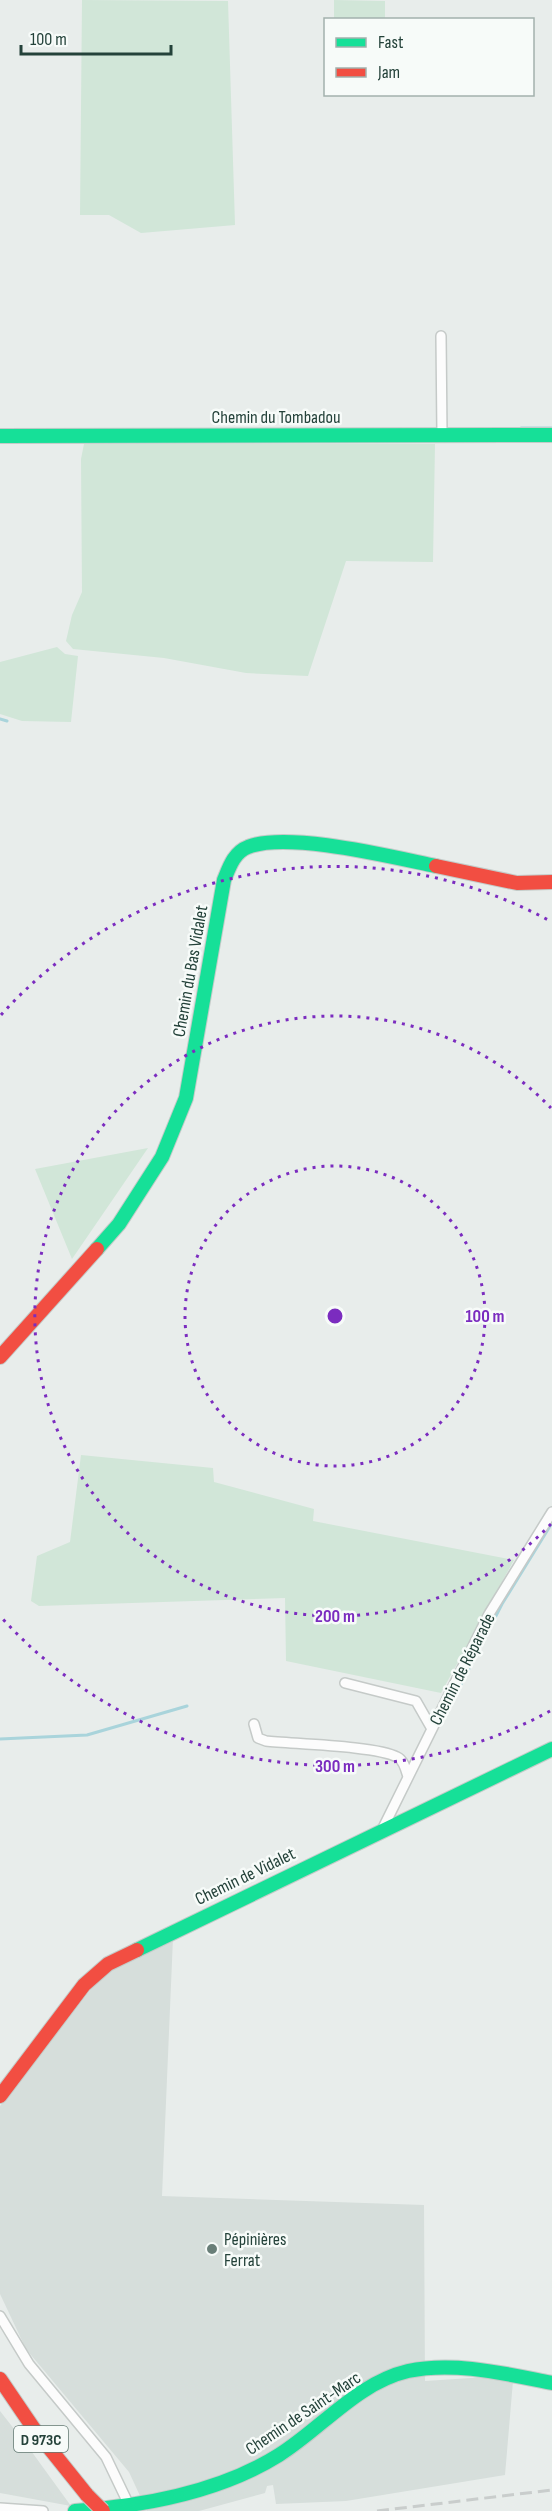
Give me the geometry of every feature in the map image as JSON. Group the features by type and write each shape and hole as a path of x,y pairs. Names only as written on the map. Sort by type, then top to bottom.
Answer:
{"street":[{"path":"441,336 442,435"},
{"name":"Chemin du Tombadou","path":"0,436 552,435"},
{"name":"Chemin du Bas Vidalet","path":"0,1357 119,1224 162,1157 186,1098 224,880 233,859 248,846 295,842 517,884 552,882"},
{"name":"Chemin de Réparade","path":"382,1830 489,1614 552,1512"},
{"path":"345,1683 416,1701 432,1729"},
{"path":"254,1724 258,1738 266,1741 372,1751 398,1757 408,1777"},
{"name":"Chemin de Vidalet","path":"0,2096 84,1985 108,1964 552,1749"},
{"path":"0,2316 29,2364 106,2457 129,2505"},
{"name":"Chemin de Saint-Marc","path":"75,2511 129,2505 206,2486 257,2467 278,2455 367,2391 396,2376 446,2369 492,2371 552,2383"},
{"name":"D 973C","path":"0,2379 34,2429 87,2495 103,2511"},
{"path":"0,2508 43,2511"}],"shaded area":[{"name":"Pépinières Ferrat","path":"173,1938 162,2196 424,2205 425,2381 486,2377 513,2381 505,2475 346,2501 276,2504 273,2485 267,2486 265,2493 199,2511 147,2511 129,2472 26,2349 0,2294 0,2106 99,1979 120,1964"},
{"path":"0,2411 29,2448 71,2506 0,2493"}],"green space":[{"path":"82,0 228,1 235,225 141,233 109,215 80,215"},
{"path":"334,0 385,1 385,18 334,18"},
{"path":"84,444 435,444 433,562 346,561 308,676 246,673 164,658 73,649 66,641 72,615 82,592 81,459"},
{"path":"57,647 65,654 78,656 71,722 22,721 0,714 0,662"},
{"path":"148,1148 72,1259 35,1169"},
{"path":"81,1455 213,1468 214,1482 314,1509 313,1521 514,1560 441,1693 286,1661 285,1598 39,1606 31,1601 37,1556 70,1542"}],"waterway":[{"path":"521,428 552,428"},
{"path":"0,719 7,721"},
{"path":"458,1690 502,1604 552,1523"},
{"path":"0,1739 87,1735 187,1706"}],"railway":[{"path":"377,2511 552,2490"}],"traffic: fast":[{"path":"0,436 552,435"},
{"path":"97,1249 119,1224 162,1157 186,1098 224,880 236,856 248,847 265,843 288,842 340,847 436,866"},
{"path":"137,1950 552,1749"},
{"path":"75,2511 154,2501 207,2488 232,2479 279,2455 372,2385 408,2371 426,2368 462,2368 552,2383"}],"traffic: jam":[{"path":"436,866 517,883 552,882"},
{"path":"0,1357 97,1249"},
{"path":"0,2096 84,1985 108,1964 137,1950"},
{"path":"0,2379 34,2429 87,2495"},
{"path":"87,2495 103,2511"}],"place":[{"name":"Pépinières Ferrat","path":"212,2249"}]}
